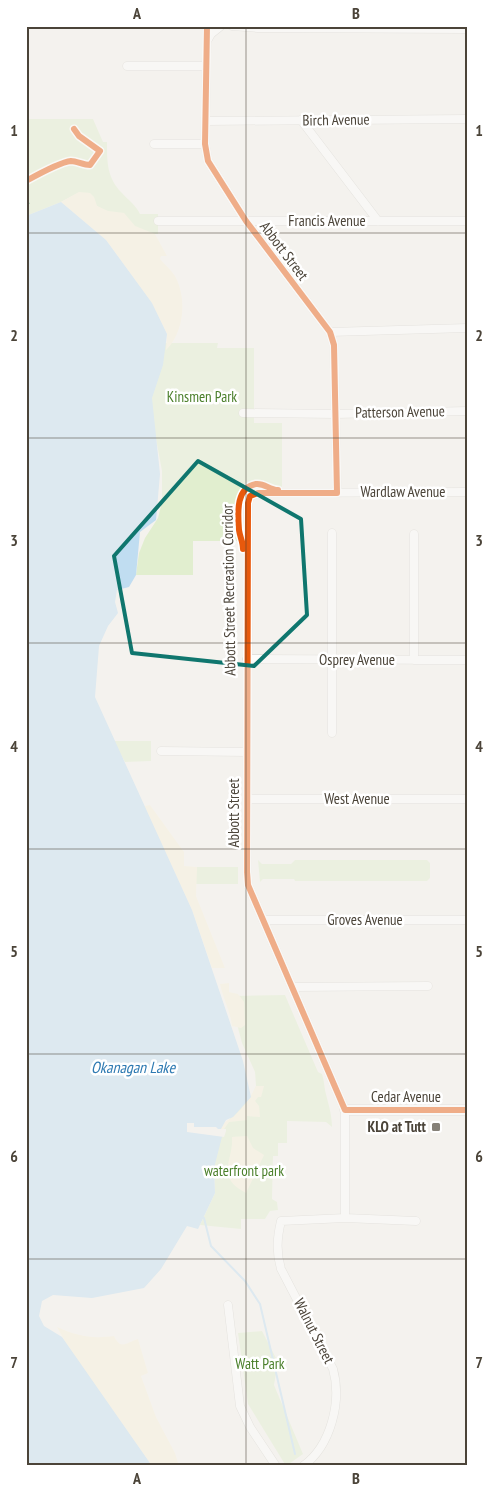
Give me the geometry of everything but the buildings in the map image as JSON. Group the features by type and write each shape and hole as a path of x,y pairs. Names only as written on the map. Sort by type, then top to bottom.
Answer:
{"street":[{"name":"Abbott Street","path":"207,26 205,144 208,161 246,220 330,332 334,345 337,493"},
{"path":"206,43 211,34 221,26"},
{"path":"232,26 258,28 467,29"},
{"path":"127,66 206,66"},
{"name":"Birch Avenue","path":"206,121 467,119"},
{"path":"301,120 378,221"},
{"path":"154,144 205,144"},
{"name":"Francis Avenue","path":"158,221 467,220"},
{"path":"330,332 467,328"},
{"name":"Patterson Avenue","path":"243,413 336,414 467,411"},
{"name":"Wardlaw Avenue","path":"250,496 258,493 467,492"},
{"name":"Abbott Street","path":"250,496 248,513 247,660 248,885 346,1110"},
{"path":"332,533 332,733"},
{"path":"414,534 414,660"},
{"name":"Osprey Avenue","path":"247,660 467,660"},
{"path":"161,751 247,752"},
{"name":"West Avenue","path":"247,800 467,799"},
{"name":"Groves Avenue","path":"263,920 467,920"},
{"path":"292,987 428,986"},
{"path":"346,1110 344,1218 416,1221"},
{"name":"Cedar Avenue","path":"346,1110 467,1110"},
{"name":"Walnut Street","path":"303,1466 311,1460 323,1445 333,1416 336,1381 333,1369 281,1269 277,1243 280,1221 344,1218"},
{"path":"228,1305 240,1406 250,1427 276,1466"}],"highlighted area":[{"path":"198,461 301,519 307,615 254,666 132,653 114,556"}],"green space":[{"path":"26,119 93,119 103,142 107,142 108,163 113,182 140,214 158,214 158,234 126,234 100,208 78,193 26,216"},
{"name":"Kinsmen Park","path":"160,343 218,343 217,348 254,348 254,423 282,423 282,487 254,484 244,489 239,494 239,537 241,541 193,541 193,575 136,575 139,553 145,538 158,518 162,502 162,471 148,396"},
{"path":"113,741 151,741 151,761 125,762"},
{"path":"258,860 262,864 291,864 295,860 427,860 430,863 430,878 427,881 295,881 294,879 263,879 260,882"},
{"path":"190,867 238,867 238,884 189,884"},
{"name":"waterfront park","path":"285,995 318,1072 322,1074 331,1113 332,1127 326,1122 287,1121 287,1143 278,1143 278,1156 273,1156 272,1199 277,1202 278,1210 270,1211 265,1219 241,1219 241,1229 200,1225 215,1193 214,1168 220,1129 251,1097 256,1086 255,1072 242,1043 238,1028 233,996"},
{"name":"Watt Park","path":"262,1331 278,1362 274,1385 303,1454 286,1466 248,1404 238,1333"}],"sand":[{"path":"79,192 90,193 94,197 97,206 108,211 124,213 135,226 155,234 167,256 161,256 160,259 176,277 182,298 180,327 166,350 167,334 151,302 106,240 61,202"},
{"path":"150,805 184,852 184,866 197,867 196,896 225,968 212,968 192,910 144,806"},
{"path":"229,983 229,992 238,994 244,1002 245,1025 241,1028 232,1026 221,989 220,984"},
{"path":"256,1086 264,1086 261,1097 258,1097 255,1101 259,1106 260,1117 247,1116 247,1120 229,1122 224,1129 220,1129 225,1122 244,1106"},
{"path":"247,1136 253,1148 264,1155 246,1193 236,1187 228,1174 228,1168 232,1137"},
{"path":"57,1327 85,1336 114,1336 122,1344 138,1339 148,1373 141,1376 156,1417 175,1453 179,1466 152,1466 68,1347"}],"water":[{"name":"Okanagan Lake","path":"61,202 106,240 152,303 167,334 163,365 152,398 160,474 156,520 140,532 136,575 129,587 117,590 115,602 118,613 108,626 99,646 95,697 192,910 243,1061 251,1097 233,1117 226,1120 221,1129 224,1129 214,1168 215,1193 198,1229 187,1226 161,1269 144,1288 92,1298 53,1295 42,1301 39,1316 44,1326 62,1337 152,1466 26,1466 26,216"}],"pier":[{"path":"187,1123 194,1123 194,1127 216,1127 218,1129 226,1129 226,1131 224,1137 187,1132"}],"waterway":[{"path":"204,1218 211,1246 245,1281 260,1304 295,1454"}],"cycle path":[{"name":"Abbott Street Recreation Corridor","path":"207,26 205,144 208,161 246,221 330,332 334,345 337,493 258,493 250,496 248,503 248,885 345,1110 467,1110"},
{"path":"26,181 67,162 73,161 90,165 100,151 79,136 74,129"},
{"name":"Abbott Street Recreation Corridor","path":"243,549 239,530 238,509 241,496 249,486 256,484 278,490"}],"place":[{"name":"KLO at Tutt","path":"436,1127"}]}
